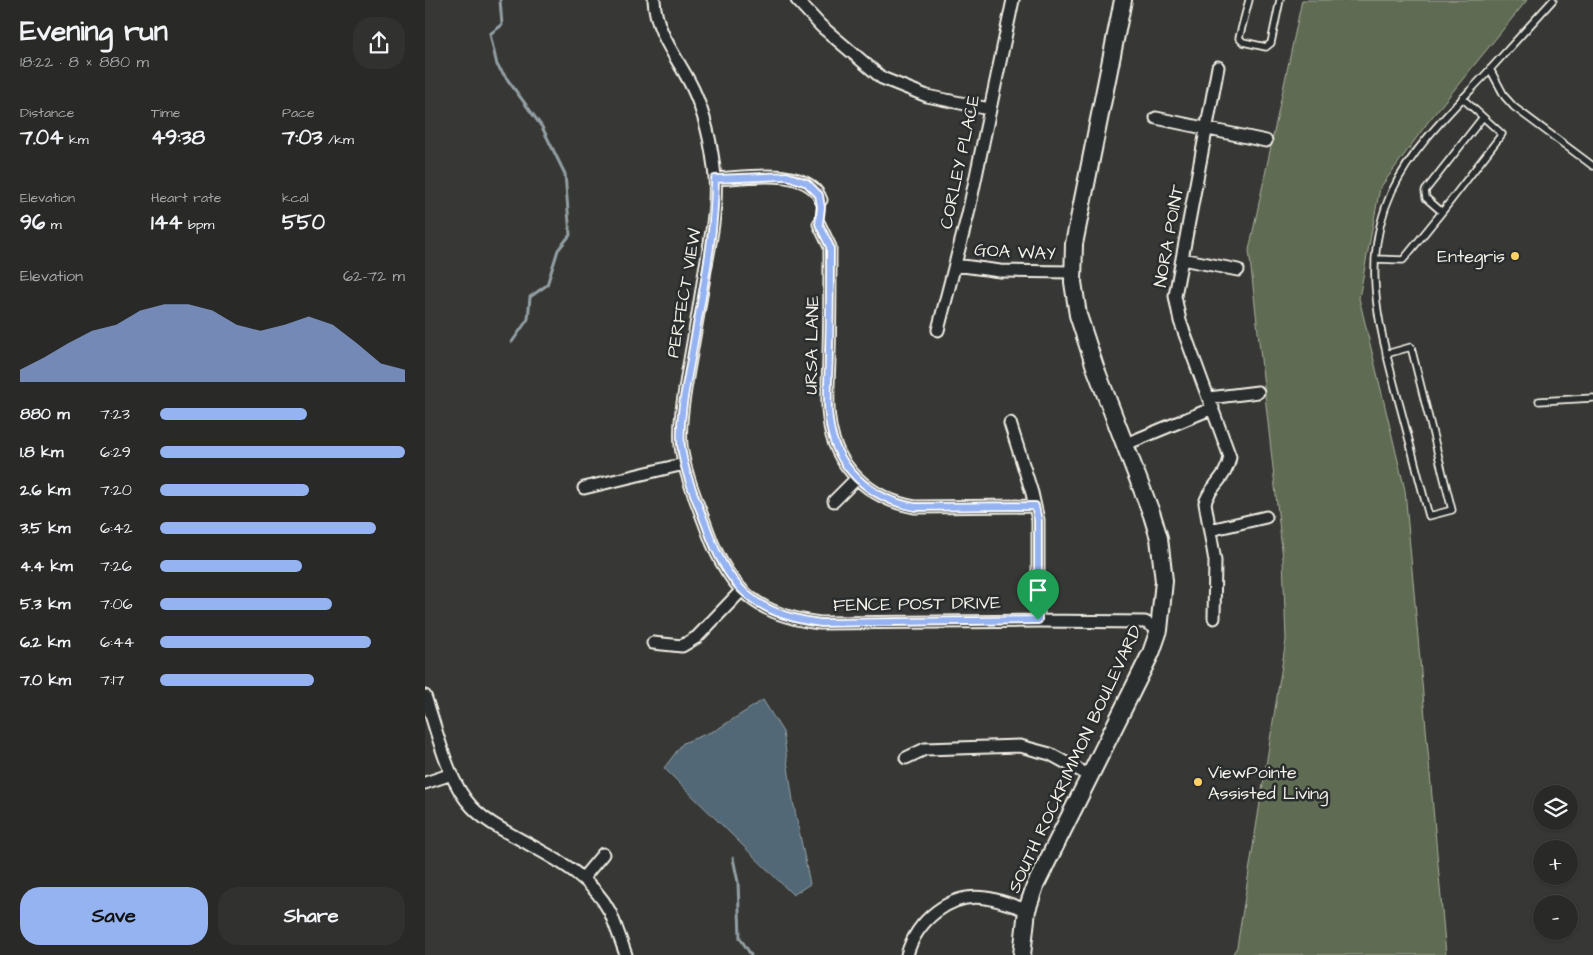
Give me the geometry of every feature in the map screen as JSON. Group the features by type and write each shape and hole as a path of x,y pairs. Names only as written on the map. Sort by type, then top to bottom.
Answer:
{"main road":[{"name":"SOUTH ROCKRIMMON BOULEVARD","path":"1022,955 1027,910 1045,864 1143,670 1159,630 1164,581 1159,538 1126,444 1083,334 1075,299 1073,272 1074,244 1123,0"}],"street":[{"name":"PERFECT VIEW","path":"654,0 662,34 682,68 701,107 712,151 715,179 714,218 681,413 684,464 716,554 730,578 741,591"},
{"path":"797,0 821,26 882,78 927,96 989,109"},
{"name":"CORLEY PLACE","path":"938,330 955,265 1013,0"},
{"name":"NORA POINT","path":"1214,618 1215,561 1205,503 1207,495 1226,473 1230,457 1176,310 1175,296 1218,67"},
{"path":"1156,118 1266,141"},
{"path":"715,179 787,176 812,186 821,203"},
{"name":"URSA LANE","path":"819,224 830,247 828,417 837,452 857,478 883,499 915,507 1035,506"},
{"path":"1181,259 1238,270"},
{"name":"GOA WAY","path":"955,265 1000,272 1073,272"},
{"path":"1126,444 1211,403 1258,392"},
{"path":"1010,423 1038,520 1038,620"},
{"path":"583,488 684,464"},
{"path":"834,501 857,478"},
{"path":"1210,530 1266,517"},
{"path":"653,643 682,646 697,637 741,591"},
{"name":"FENCE POST DRIVE","path":"741,591 782,615 821,623 1038,620 1145,622 1159,630"},
{"path":"425,696 451,774 462,794 485,818 556,858 583,878 609,911 626,955"},
{"path":"906,758 925,749 1020,746 1050,754 1090,776"},
{"path":"425,783 451,774"},
{"path":"583,878 603,854"},
{"path":"907,955 910,945 924,923 941,908 954,901 969,897 985,898 1027,910"}],"lane":[{"path":"1249,0 1239,38 1243,42 1266,47 1271,43 1280,0"},
{"path":"1386,354 1411,347 1452,510 1429,516 1386,354 1377,319 1373,275 1384,211 1393,190 1428,138 1462,98 1553,0"},
{"path":"1490,69 1505,97 1514,107 1593,166"},
{"path":"1375,259 1403,260 1443,212 1502,134 1462,98"},
{"path":"1443,212 1426,198 1425,191 1483,117"},
{"name":"URSA LANE","path":"819,224 821,203"},
{"path":"1539,401 1593,398"}],"green space":[{"path":"1302,0 1527,0 1428,122 1380,188 1359,298 1405,490 1446,955 1232,955 1237,947 1286,640 1283,559 1249,250"}],"water":[{"path":"763,700 783,732 793,801 810,884 793,895 664,768 683,743 716,730"}],"waterway":[{"path":"500,0 502,25 490,34 497,65 542,127 565,174 570,235 558,250 547,285 530,297 528,319 512,342"},
{"path":"733,858 738,882 740,938 751,955"}],"place":[{"name":"Entegris","path":"1515,256"},
{"name":"ViewPointe Assisted Living","path":"1198,782"}],"route":[{"path":"787,176 797,178 816,190 821,200 819,224 830,247 828,417 837,452 846,466 869,490 883,499 899,504 915,507 1035,506 1038,520 1038,620 821,623 801,621 767,608 741,591 730,578 716,554 684,464 681,446 681,413 714,218 715,179 787,176"}]}
